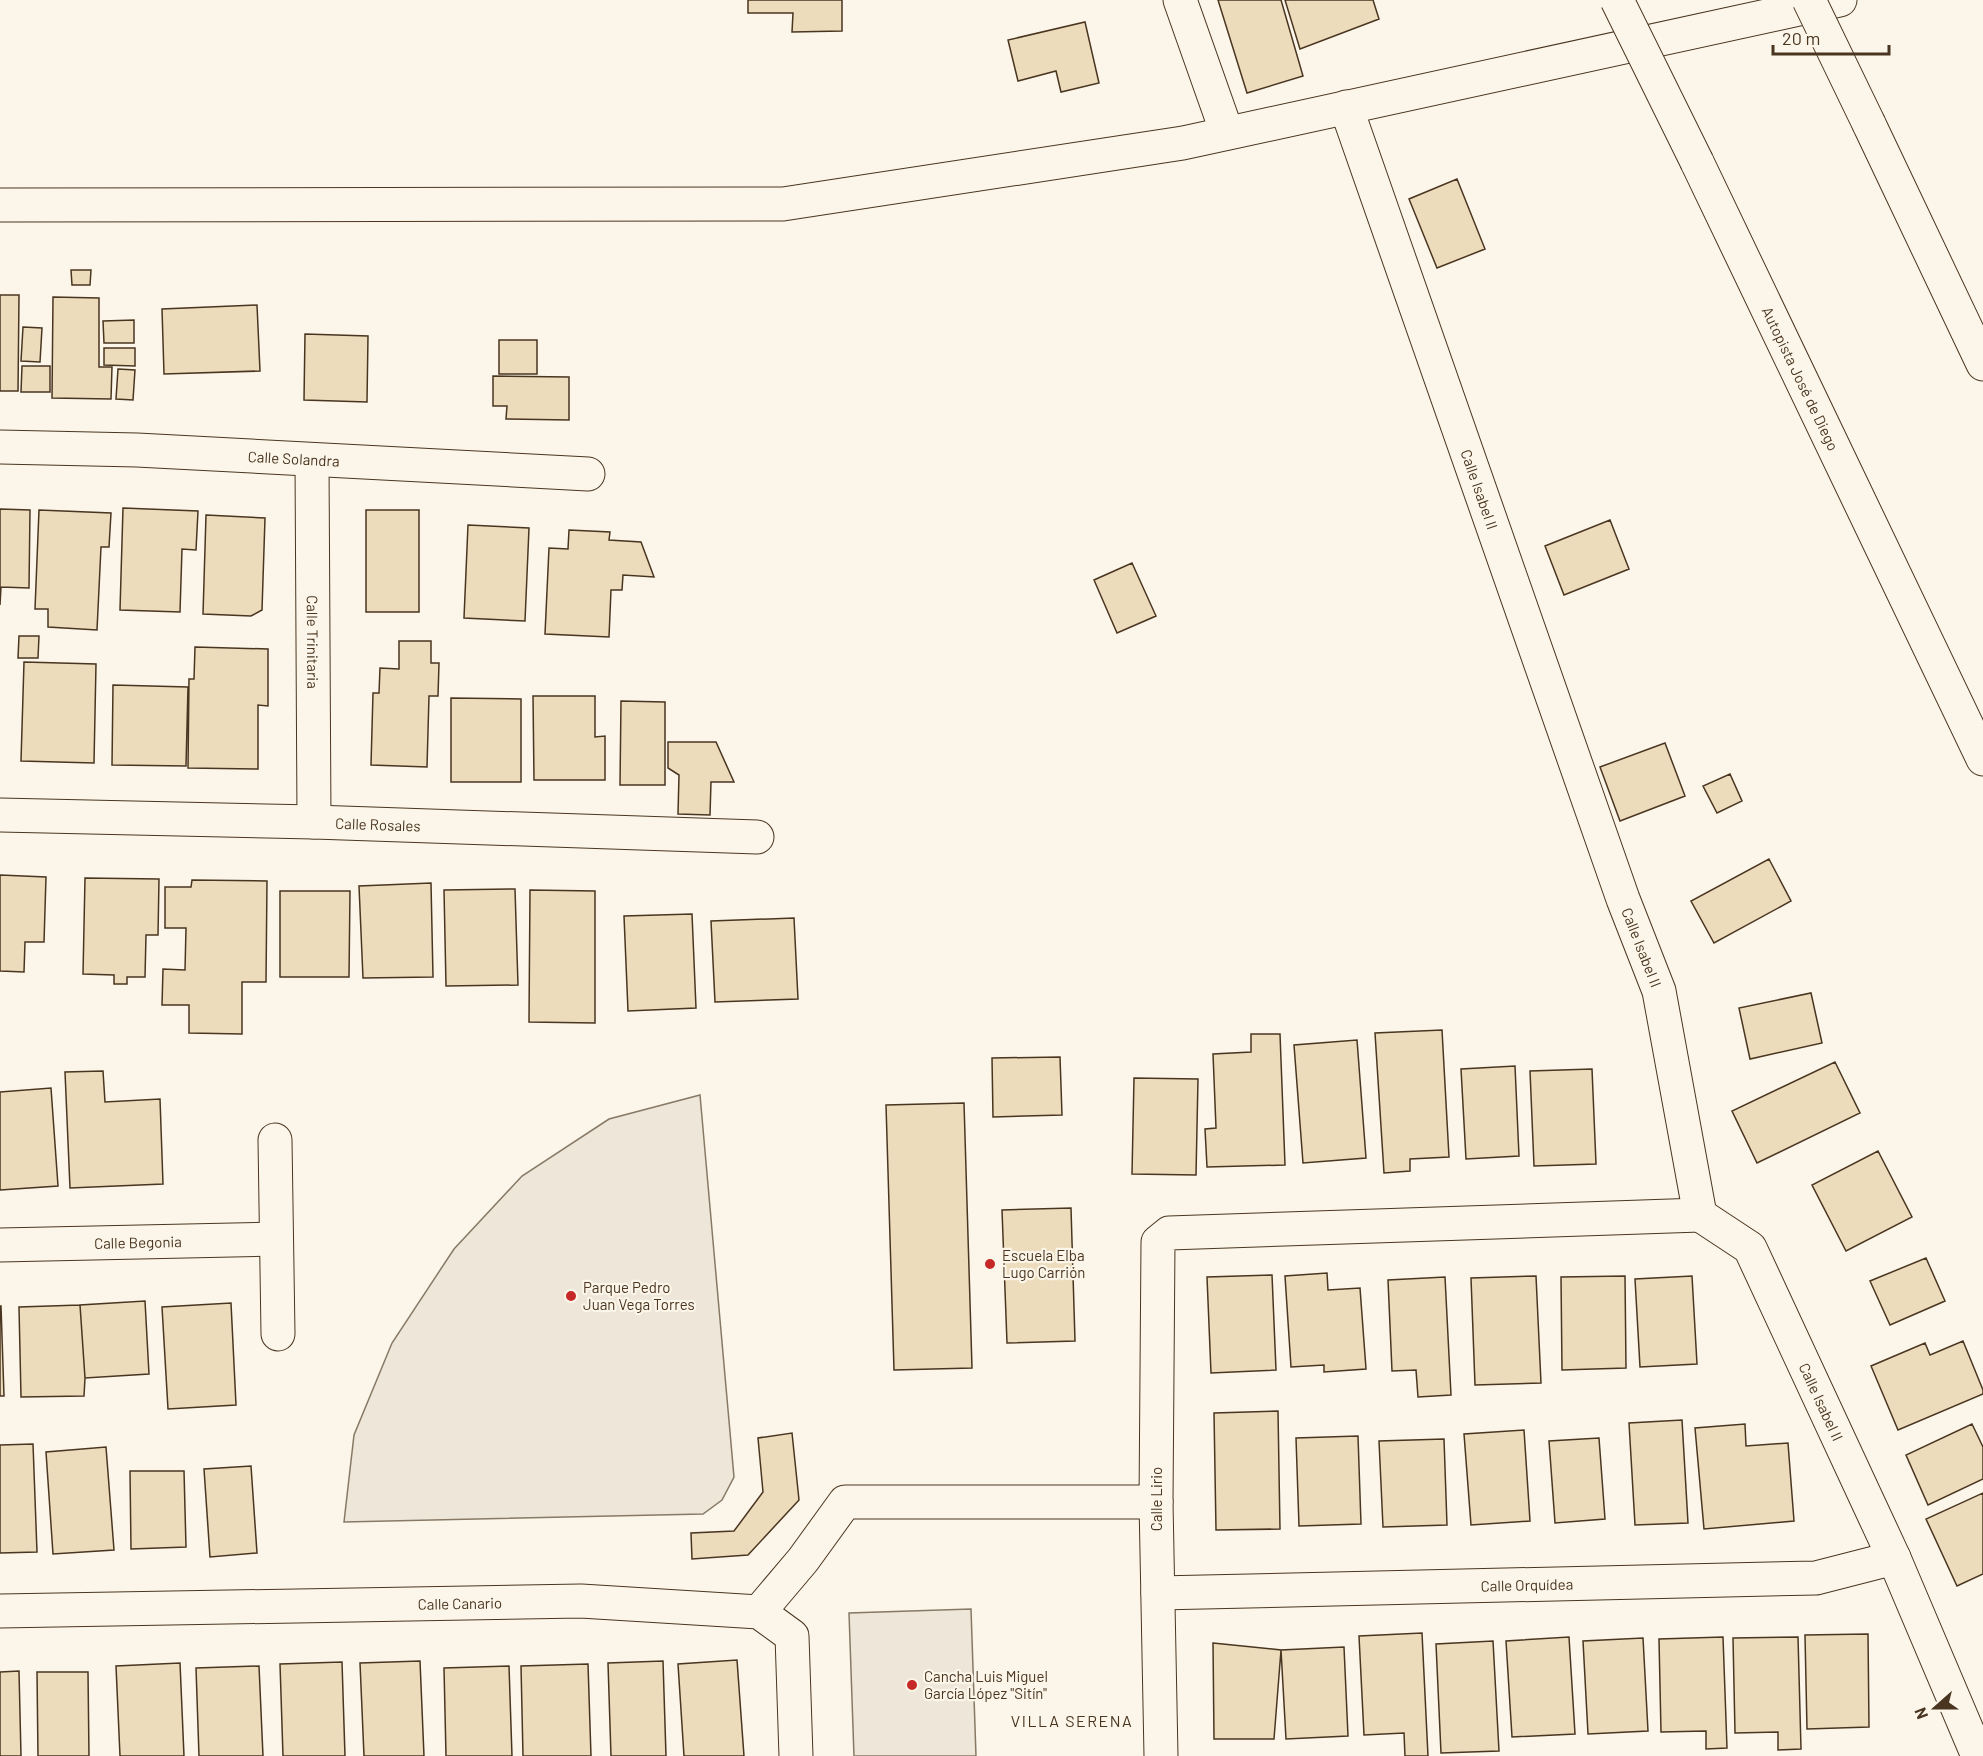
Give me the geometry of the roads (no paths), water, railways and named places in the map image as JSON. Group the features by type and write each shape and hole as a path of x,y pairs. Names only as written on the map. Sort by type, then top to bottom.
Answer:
{"main road":[{"path":"1180,0 1227,133"},
{"name":"Autopista José de Diego","path":"1617,0 1983,759"},
{"path":"1809,0 1983,364"},
{"path":"0,205 783,204 1183,143 1840,0"},
{"name":"Calle Isabel II","path":"1346,107 1623,899 1659,991 1700,1215 1750,1248 1894,1558 1978,1756"},
{"name":"Calle Solandra","path":"0,447 137,450 588,474"},
{"name":"Calle Trinitaria","path":"312,460 314,822"},
{"name":"Calle Rosales","path":"0,815 314,822 757,837"},
{"path":"275,1140 278,1334"},
{"name":"Calle Lirio","path":"1161,1756 1156,1502 1158,1242 1168,1233 1700,1215"},
{"name":"Calle Begonia","path":"0,1245 276,1239"},
{"path":"796,1756 792,1636 759,1612 802,1560 845,1502 1156,1502"},
{"name":"Calle Orquídea","path":"1158,1593 1816,1578 1894,1558"},
{"name":"Calle Canario","path":"0,1611 581,1601 759,1612"}],"place":[{"name":"Escuela Elba Lugo Carrión","path":"990,1264"},
{"name":"Parque Pedro Juan Vega Torres","path":"571,1296"},
{"name":"Cancha Luis Miguel García López \"Sitín\"","path":"912,1685"}],"district":[{"name":"VILLA SERENA","path":"1072,1720"}]}
